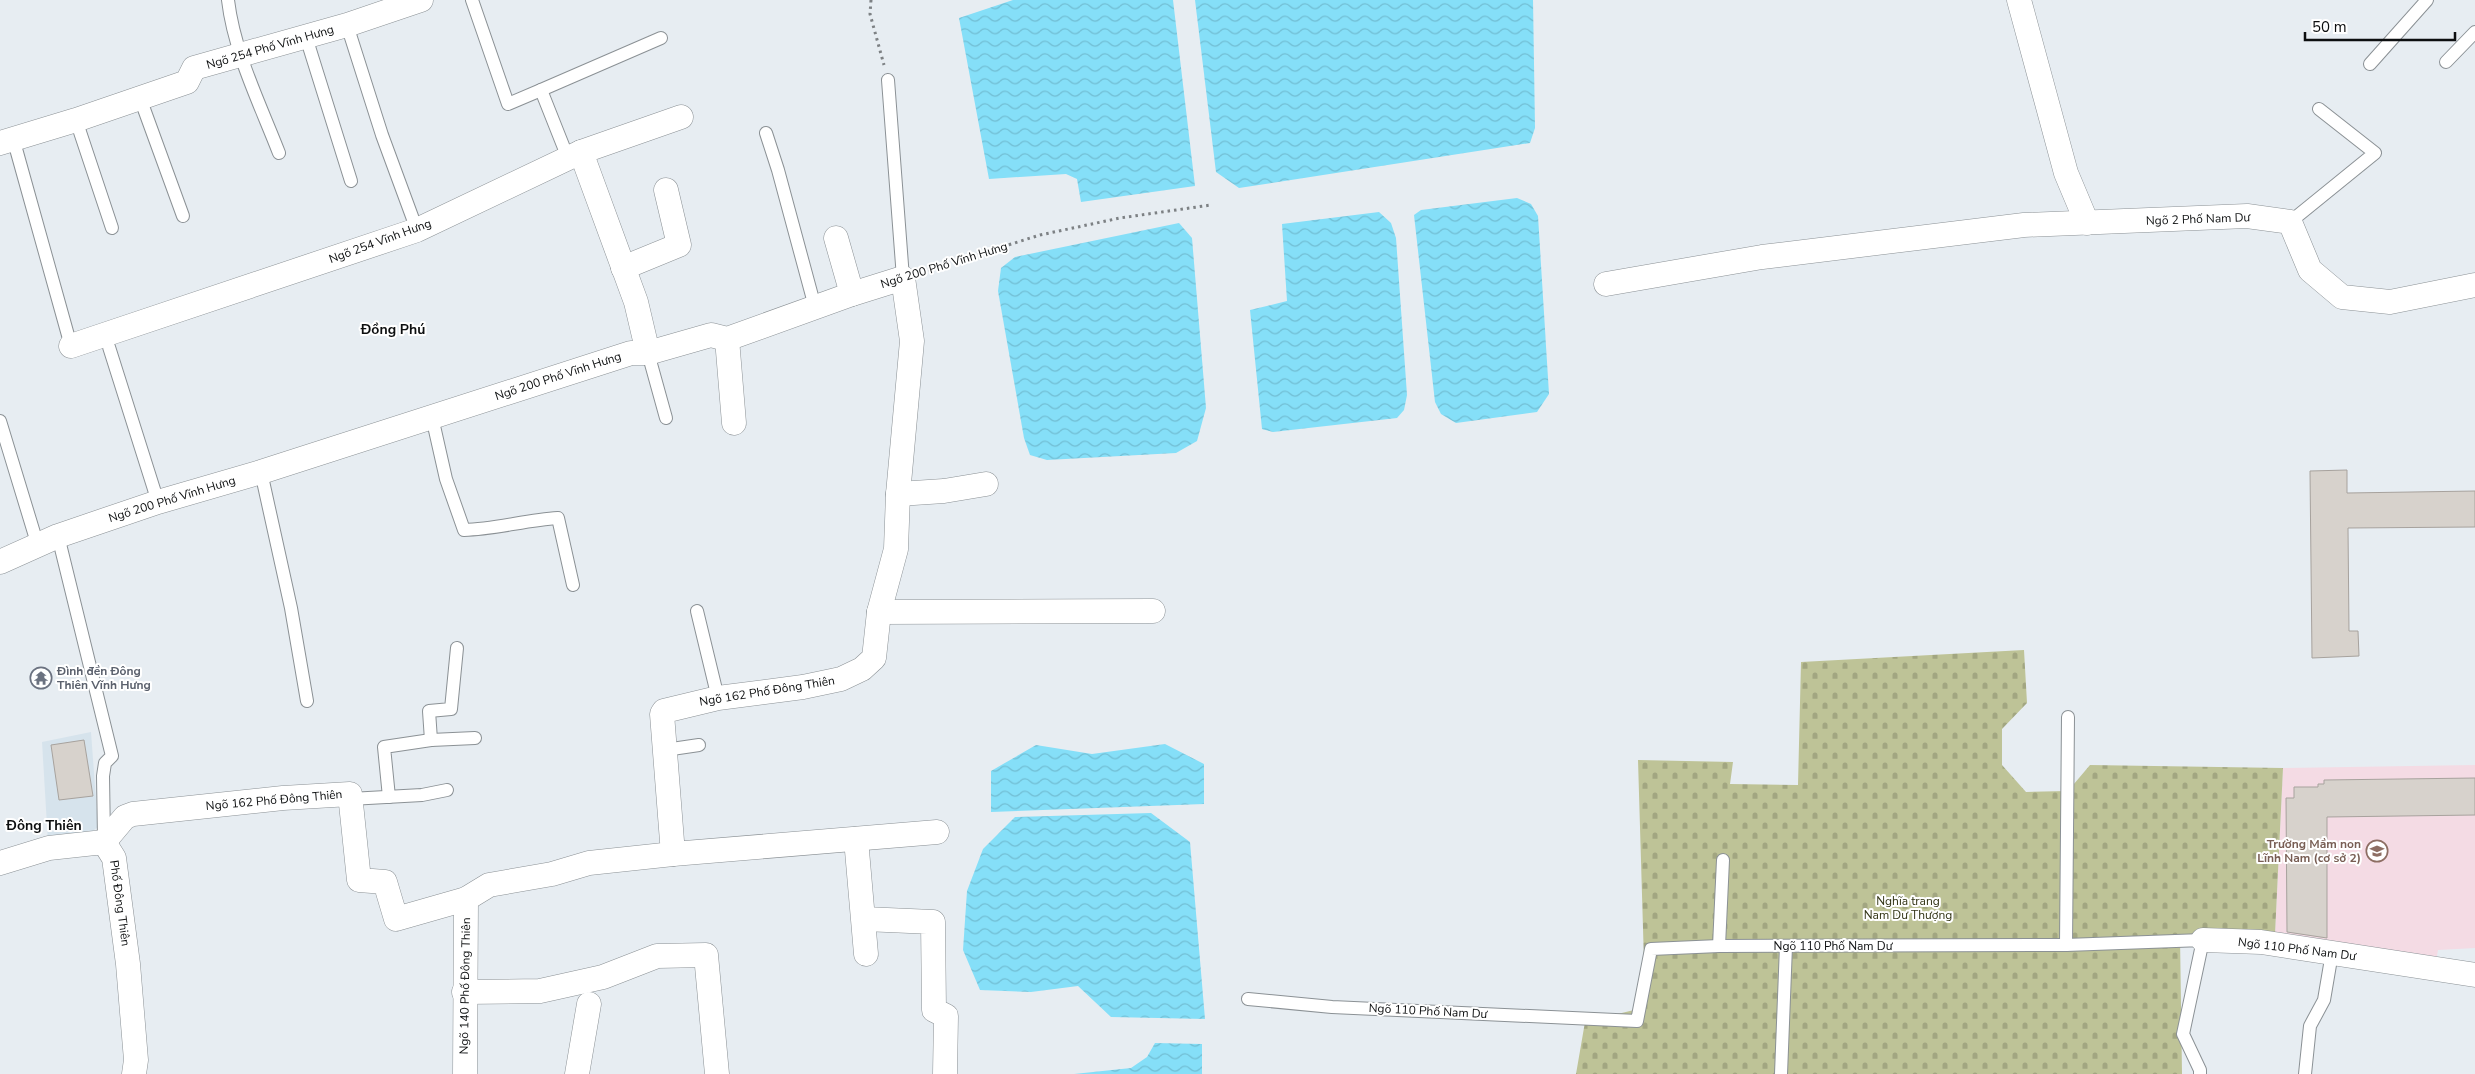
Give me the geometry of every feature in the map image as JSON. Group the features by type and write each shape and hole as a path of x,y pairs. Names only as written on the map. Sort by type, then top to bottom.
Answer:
{"street":[{"name":"Ngõ 254 Phố Vĩnh Hưng","path":"6,141 76,120 187,82 194,68 347,25 421,0"},
{"path":"2019,0 2066,173 2087,223"},
{"name":"Ngõ 254 Vĩnh Hưng","path":"71,346 417,230 575,155 681,117"},
{"path":"575,155 624,268 636,302 648,353"},
{"path":"624,268 679,244 666,190"},
{"name":"Ngõ 2 Phố Nam Dư","path":"1606,284 1762,257 2024,225 2247,216 2290,222"},
{"path":"2290,222 2310,270 2342,297 2390,302 2475,285"},
{"path":"836,238 852,294"},
{"name":"Ngõ 200 Phố Vĩnh Hưng","path":"0,562 48,541 158,502 261,472 631,353 648,353 711,335 727,339 852,294 904,278"},
{"name":"Ngõ 162 Phố Đông Thiên","path":"104,842 125,817 133,814 283,798 350,794 358,880 385,882 396,919 466,899 489,886 552,874 590,863 673,854 662,714 664,711 718,698 804,687 851,676 874,658 879,612 896,549 898,494 912,340 904,278"},
{"path":"727,339 734,423"},
{"path":"898,494 944,491 986,484"},
{"path":"879,612 1153,611"},
{"path":"673,854 937,832"},
{"path":"856,839 866,954"},
{"path":"0,863 49,848 104,842"},
{"name":"Phố Đông Thiên","path":"104,842 114,858 127,954 136,1060 134,1074"},
{"name":"Ngõ 140 Phố Đông Thiên","path":"465,1074 466,899"},
{"path":"864,919 933,922 934,1010 946,1016 945,1074"},
{"name":"Ngõ 110 Phố Nam Dư","path":"2203,940 2261,942 2475,975"},
{"path":"464,992 540,991 603,977 657,956 706,955 717,1074"},
{"path":"577,1074 589,1004"}],"lane":[{"path":"228,0 230,15 241,54 279,152"},
{"path":"472,0 508,104 661,38"},
{"path":"2370,64 2427,0"},
{"path":"347,25 382,135 417,230"},
{"path":"2446,62 2475,32"},
{"path":"306,37 351,181"},
{"path":"888,80 904,278"},
{"path":"541,90 575,155"},
{"path":"140,98 183,216"},
{"path":"2290,222 2375,154 2319,109"},
{"path":"76,120 112,228"},
{"path":"766,133 778,170 815,307"},
{"name":"Ngõ 254 Phố Vĩnh Hưng","path":"6,141 71,346"},
{"path":"109,347 158,502"},
{"path":"648,353 666,418"},
{"path":"432,417 446,479 464,530 494,529 526,520 558,518 572,585"},
{"path":"0,420 48,541 112,756 104,764 104,842"},
{"path":"261,472 291,608 307,702"},
{"path":"697,611 718,698"},
{"path":"431,740 429,711 451,709 457,648"},
{"path":"2066,945 2068,717"},
{"path":"389,797 384,747 431,740 475,738"},
{"path":"665,750 699,745"},
{"path":"350,800 447,790"},
{"path":"1719,946 1723,860"},
{"path":"2200,1074 2200,1070 2183,1034 2203,940"},
{"name":"Ngõ 110 Phố Nam Dư","path":"1248,999 1332,1007 1637,1021 1651,949 1719,946 2066,945 2203,940"},
{"path":"1781,1074 1786,946"},
{"path":"2305,1074 2310,1026 2324,1000 2332,953"}],"path":[{"path":"871,0 870,14 888,80"},
{"name":"Ngõ 200 Phố Vĩnh Hưng","path":"904,278 1040,236 1120,218 1211,205"}],"shaded area":[{"path":"91,732 98,827 82,839 48,842 42,742"},
{"name":"Trường Mầm non Lĩnh Nam (cơ sở 2)","path":"2475,765 2475,948 2438,950 2436,961 2275,934 2283,768"}],"green space":[{"name":"Nghĩa trang Nam Dư Thượng","path":"2024,650 2027,703 2002,729 2002,765 2026,792 2068,791 2090,765 2283,768 2275,934 2180,936 2182,1074 1576,1074 1585,1022 1634,1010 1644,962 1638,760 1733,762 1730,784 1798,785 1801,662"}],"water":[{"path":"1013,0 1173,0 1195,186 1081,202 1077,179 1066,174 989,179 959,18"},
{"path":"1195,0 1533,0 1535,128 1530,143 1239,188 1216,172"},
{"path":"1517,198 1531,204 1538,216 1549,394 1537,412 1456,423 1441,414 1435,402 1414,215 1421,210"},
{"path":"1379,212 1391,223 1396,238 1407,395 1404,410 1397,418 1273,432 1262,429 1250,310 1287,301 1282,224"},
{"path":"1179,223 1192,238 1206,408 1197,441 1176,453 1047,460 1030,455 1024,438 998,291 1001,268 1015,257"},
{"path":"1165,744 1204,764 1204,804 991,812 991,771 1036,745 1092,754"},
{"path":"1151,813 1190,842 1205,1019 1111,1017 1078,986 1031,992 980,990 963,950 967,891 983,849 1015,817"},
{"path":"1155,1043 1202,1044 1202,1074 1074,1074 1131,1068 1147,1057"}],"building":[{"path":"2347,470 2347,493 2475,491 2475,527 2348,528 2349,631 2358,631 2359,656 2312,658 2310,471"},
{"path":"84,740 93,796 59,800 51,745"},
{"path":"2475,778 2475,815 2327,817 2327,938 2287,932 2286,798 2294,798 2294,787 2318,787 2318,784 2324,784 2324,780"}],"place":[{"name":"Đình đền Đông Thiên Vĩnh Hưng","path":"41,678"},
{"name":"Trường Mầm non Lĩnh Nam (cơ sở 2)","path":"2377,851"}],"district":[{"name":"Đồng Phú","path":"393,329"},
{"name":"Đông Thiên","path":"44,825"}]}
